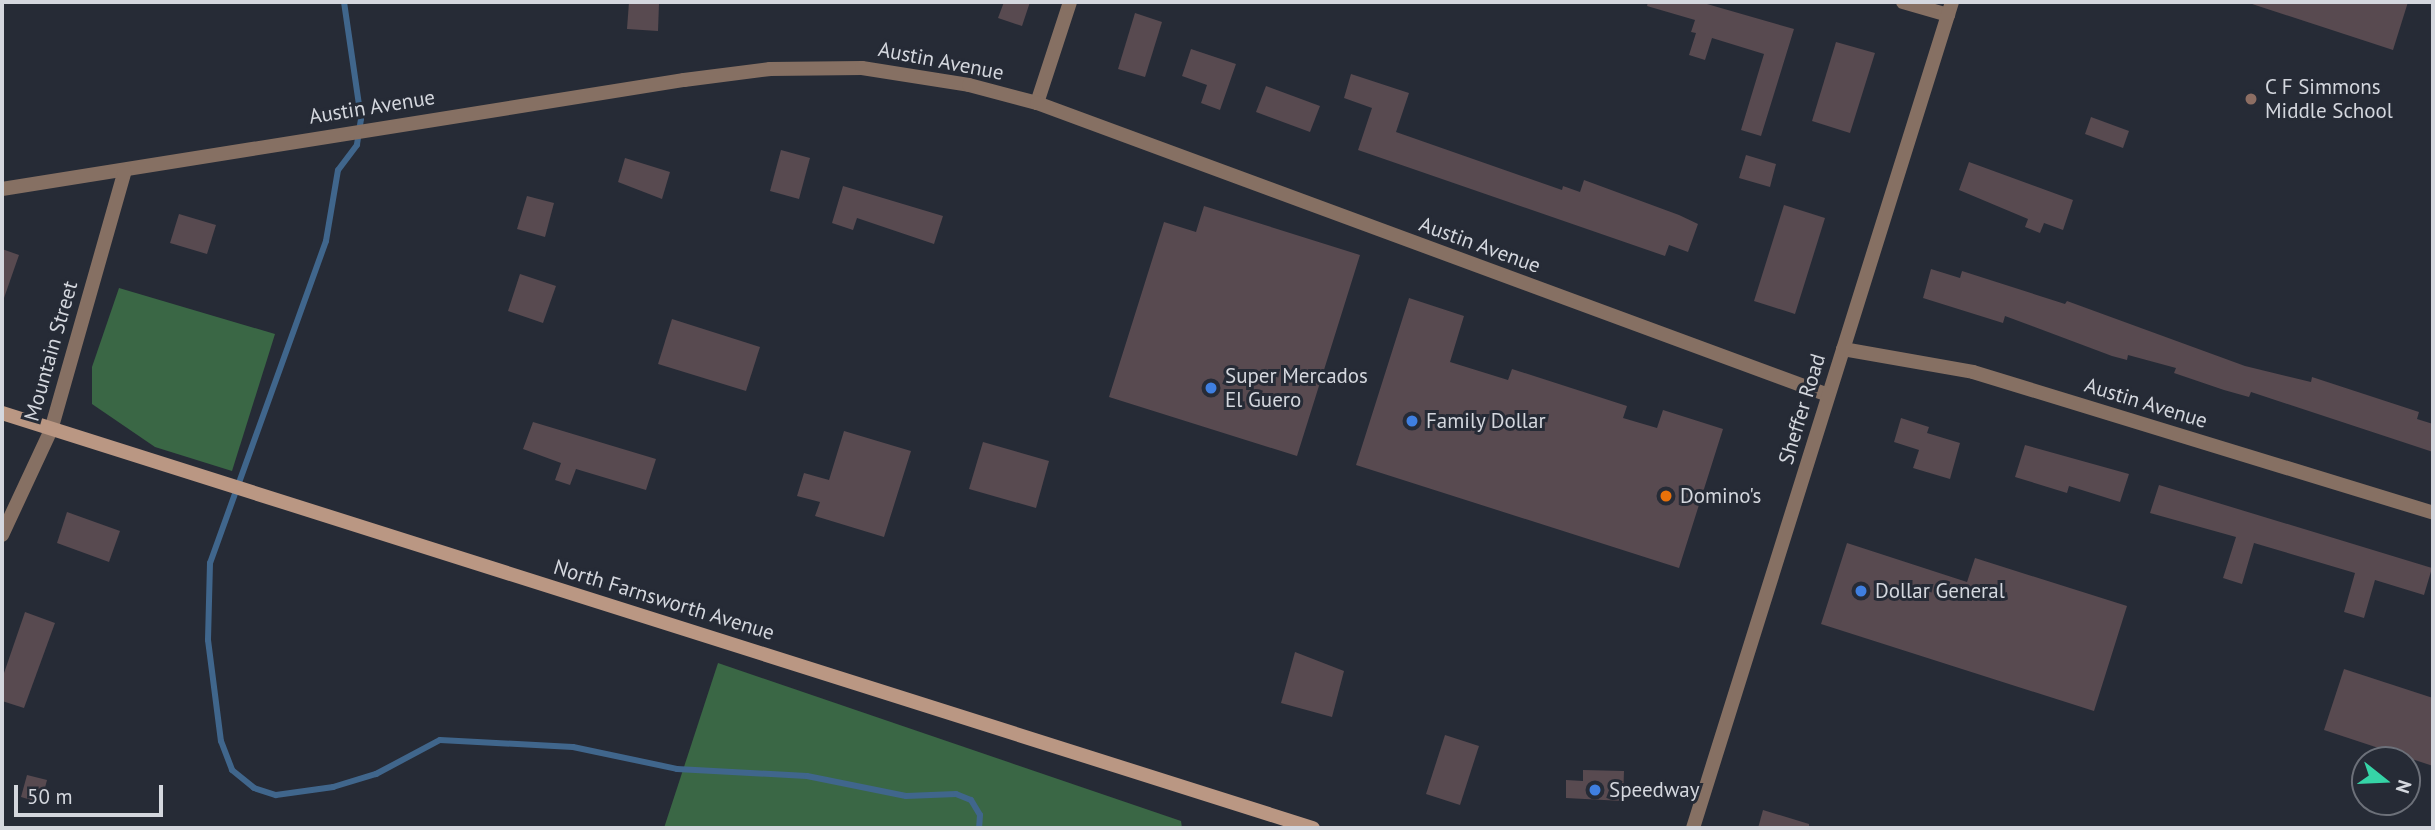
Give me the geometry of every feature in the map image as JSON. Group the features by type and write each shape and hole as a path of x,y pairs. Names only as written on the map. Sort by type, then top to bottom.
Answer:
{"main road":[{"name":"North Farnsworth Avenue","path":"2,413 1313,828"}],"street":[{"path":"1037,103 1070,2"},
{"path":"1903,2 1950,8"},
{"name":"Sheffer Road","path":"1693,828 1950,8"},
{"name":"Austin Avenue","path":"2,189 125,171 340,133 770,69 862,68 969,85 1037,103 1828,395"},
{"name":"Mountain Street","path":"2,535 51,430 125,171"},
{"name":"Austin Avenue","path":"1843,349 1973,372 2433,513"}],"green space":[{"path":"119,288 275,334 232,471 155,447 92,404 92,367"},
{"path":"718,663 1181,821 1182,828 664,828"}],"building":[{"path":"629,2 659,3 658,31 627,29"},
{"path":"1004,2 1030,2 1022,26 998,18"},
{"path":"1648,2 1700,2 1794,29 1761,136 1741,130 1764,54 1712,38 1705,60 1689,55 1696,33 1691,32 1695,20 1647,6"},
{"path":"2246,2 2408,2 2393,50"},
{"path":"1135,13 1162,22 1145,77 1118,69"},
{"path":"1836,42 1875,53 1850,133 1812,121"},
{"path":"1191,49 1236,64 1220,110 1201,103 1207,85 1182,76"},
{"path":"1351,74 1409,93 1396,132 1562,190 1563,186 1580,192 1584,180 1679,215 1698,224 1688,252 1669,245 1665,256 1358,150 1372,108 1344,98"},
{"path":"1266,86 1320,106 1310,132 1256,112"},
{"path":"2091,117 2129,131 2123,148 2085,134"},
{"path":"781,150 810,158 799,199 770,191"},
{"path":"1746,155 1776,164 1770,187 1739,178"},
{"path":"625,158 670,172 662,199 618,182"},
{"path":"1969,162 2073,200 2063,230 2044,223 2040,233 2025,227 2028,219 1959,190"},
{"path":"843,186 943,216 934,244 857,218 853,230 832,223"},
{"path":"527,196 554,203 545,237 517,229"},
{"path":"1784,205 1825,218 1795,314 1754,301"},
{"path":"1204,206 1360,255 1297,456 1109,397 1164,222 1196,232"},
{"path":"179,214 216,225 207,254 170,243"},
{"path":"2,249 19,255 4,298 2,297"},
{"path":"1931,269 1960,278 1962,271 2065,304 2067,301 2245,366 2311,382 2312,377 2419,412 2417,419 2433,424 2433,452 2251,392 2249,397 2224,390 2174,373 2176,368 2128,355 2127,360 2112,356 2005,316 2003,323 1923,298"},
{"path":"520,274 556,286 543,323 508,311"},
{"path":"1409,298 1464,316 1450,362 1508,380 1512,369 1627,406 1623,418 1657,428 1663,410 1723,429 1679,568 1356,465"},
{"path":"672,319 760,347 746,391 658,364"},
{"path":"1901,418 1929,427 1927,433 1960,443 1950,479 1913,468 1919,450 1894,442"},
{"path":"533,422 656,459 646,490 576,469 570,485 555,480 561,463 523,449"},
{"path":"844,431 911,451 884,537 815,516 820,502 797,496 804,473 829,480"},
{"path":"983,442 1049,461 1036,508 969,489"},
{"path":"2025,445 2129,474 2120,502 2069,486 2067,493 2015,477"},
{"path":"2159,485 2432,568 2424,595 2375,580 2364,618 2344,612 2355,573 2254,543 2242,584 2223,578 2236,537 2150,513"},
{"path":"67,512 120,531 109,562 57,543"},
{"path":"1847,543 1967,582 1975,558 2127,606 2094,711 1821,624"},
{"path":"25,612 55,623 24,708 2,701 2,679"},
{"path":"1295,652 1344,671 1332,717 1281,703"},
{"path":"2344,669 2433,698 2433,766 2421,762 2421,746 2372,746 2324,730"},
{"path":"1445,735 1479,746 1460,805 1426,794"},
{"name":"Speedway","path":"1583,770 1624,771 1623,801 1566,798 1566,780 1583,781"},
{"path":"27,775 47,780 41,803 21,797"},
{"path":"1763,810 1809,824 1809,828 1758,828"}],"waterway":[{"path":"344,2 361,119 357,145 338,170 326,241 210,563 208,640 221,741 232,770 254,788 276,795 333,787 376,774 440,740 573,747 677,769 807,776 906,796 956,794 971,800 980,815 979,828"}],"place":[{"name":"C F Simmons Middle School","path":"2251,99"},
{"name":"Super Mercados El Guero","path":"1211,388"},
{"name":"Family Dollar","path":"1412,421"},
{"name":"Domino's","path":"1666,496"},
{"name":"Dollar General","path":"1861,591"},
{"name":"Speedway","path":"1595,790"}]}
